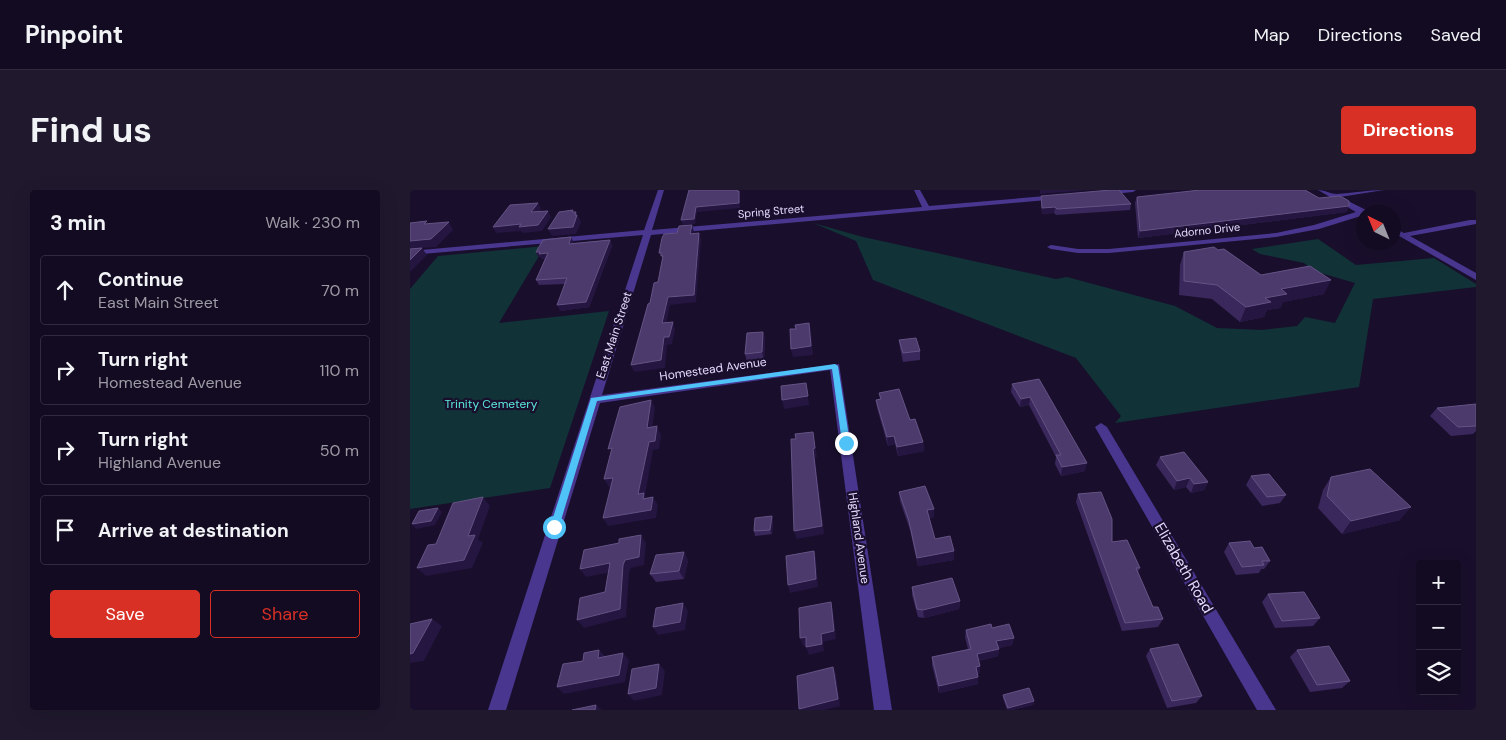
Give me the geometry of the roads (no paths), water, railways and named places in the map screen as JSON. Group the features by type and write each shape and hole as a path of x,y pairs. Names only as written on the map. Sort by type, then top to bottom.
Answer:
{"street":[{"name":"East Main Street","path":"497,710 661,190"},
{"path":"917,190 927,209"},
{"path":"1094,194 1133,190"},
{"path":"1321,190 1356,208"},
{"path":"1334,196 1381,190"},
{"name":"Spring Street","path":"410,254 1064,196"},
{"name":"Adorno Drive","path":"1051,248 1078,251 1109,251 1276,235 1316,227 1356,214"},
{"path":"1404,236 1476,222"},
{"path":"1401,234 1476,277"},
{"name":"Homestead Avenue","path":"594,400 835,366"},
{"name":"Highland Avenue","path":"835,366 883,710"},
{"name":"Elizabeth Road","path":"1101,427 1267,710"}],"park label":[{"name":"Trinity Cemetery","path":"491,404"}]}
